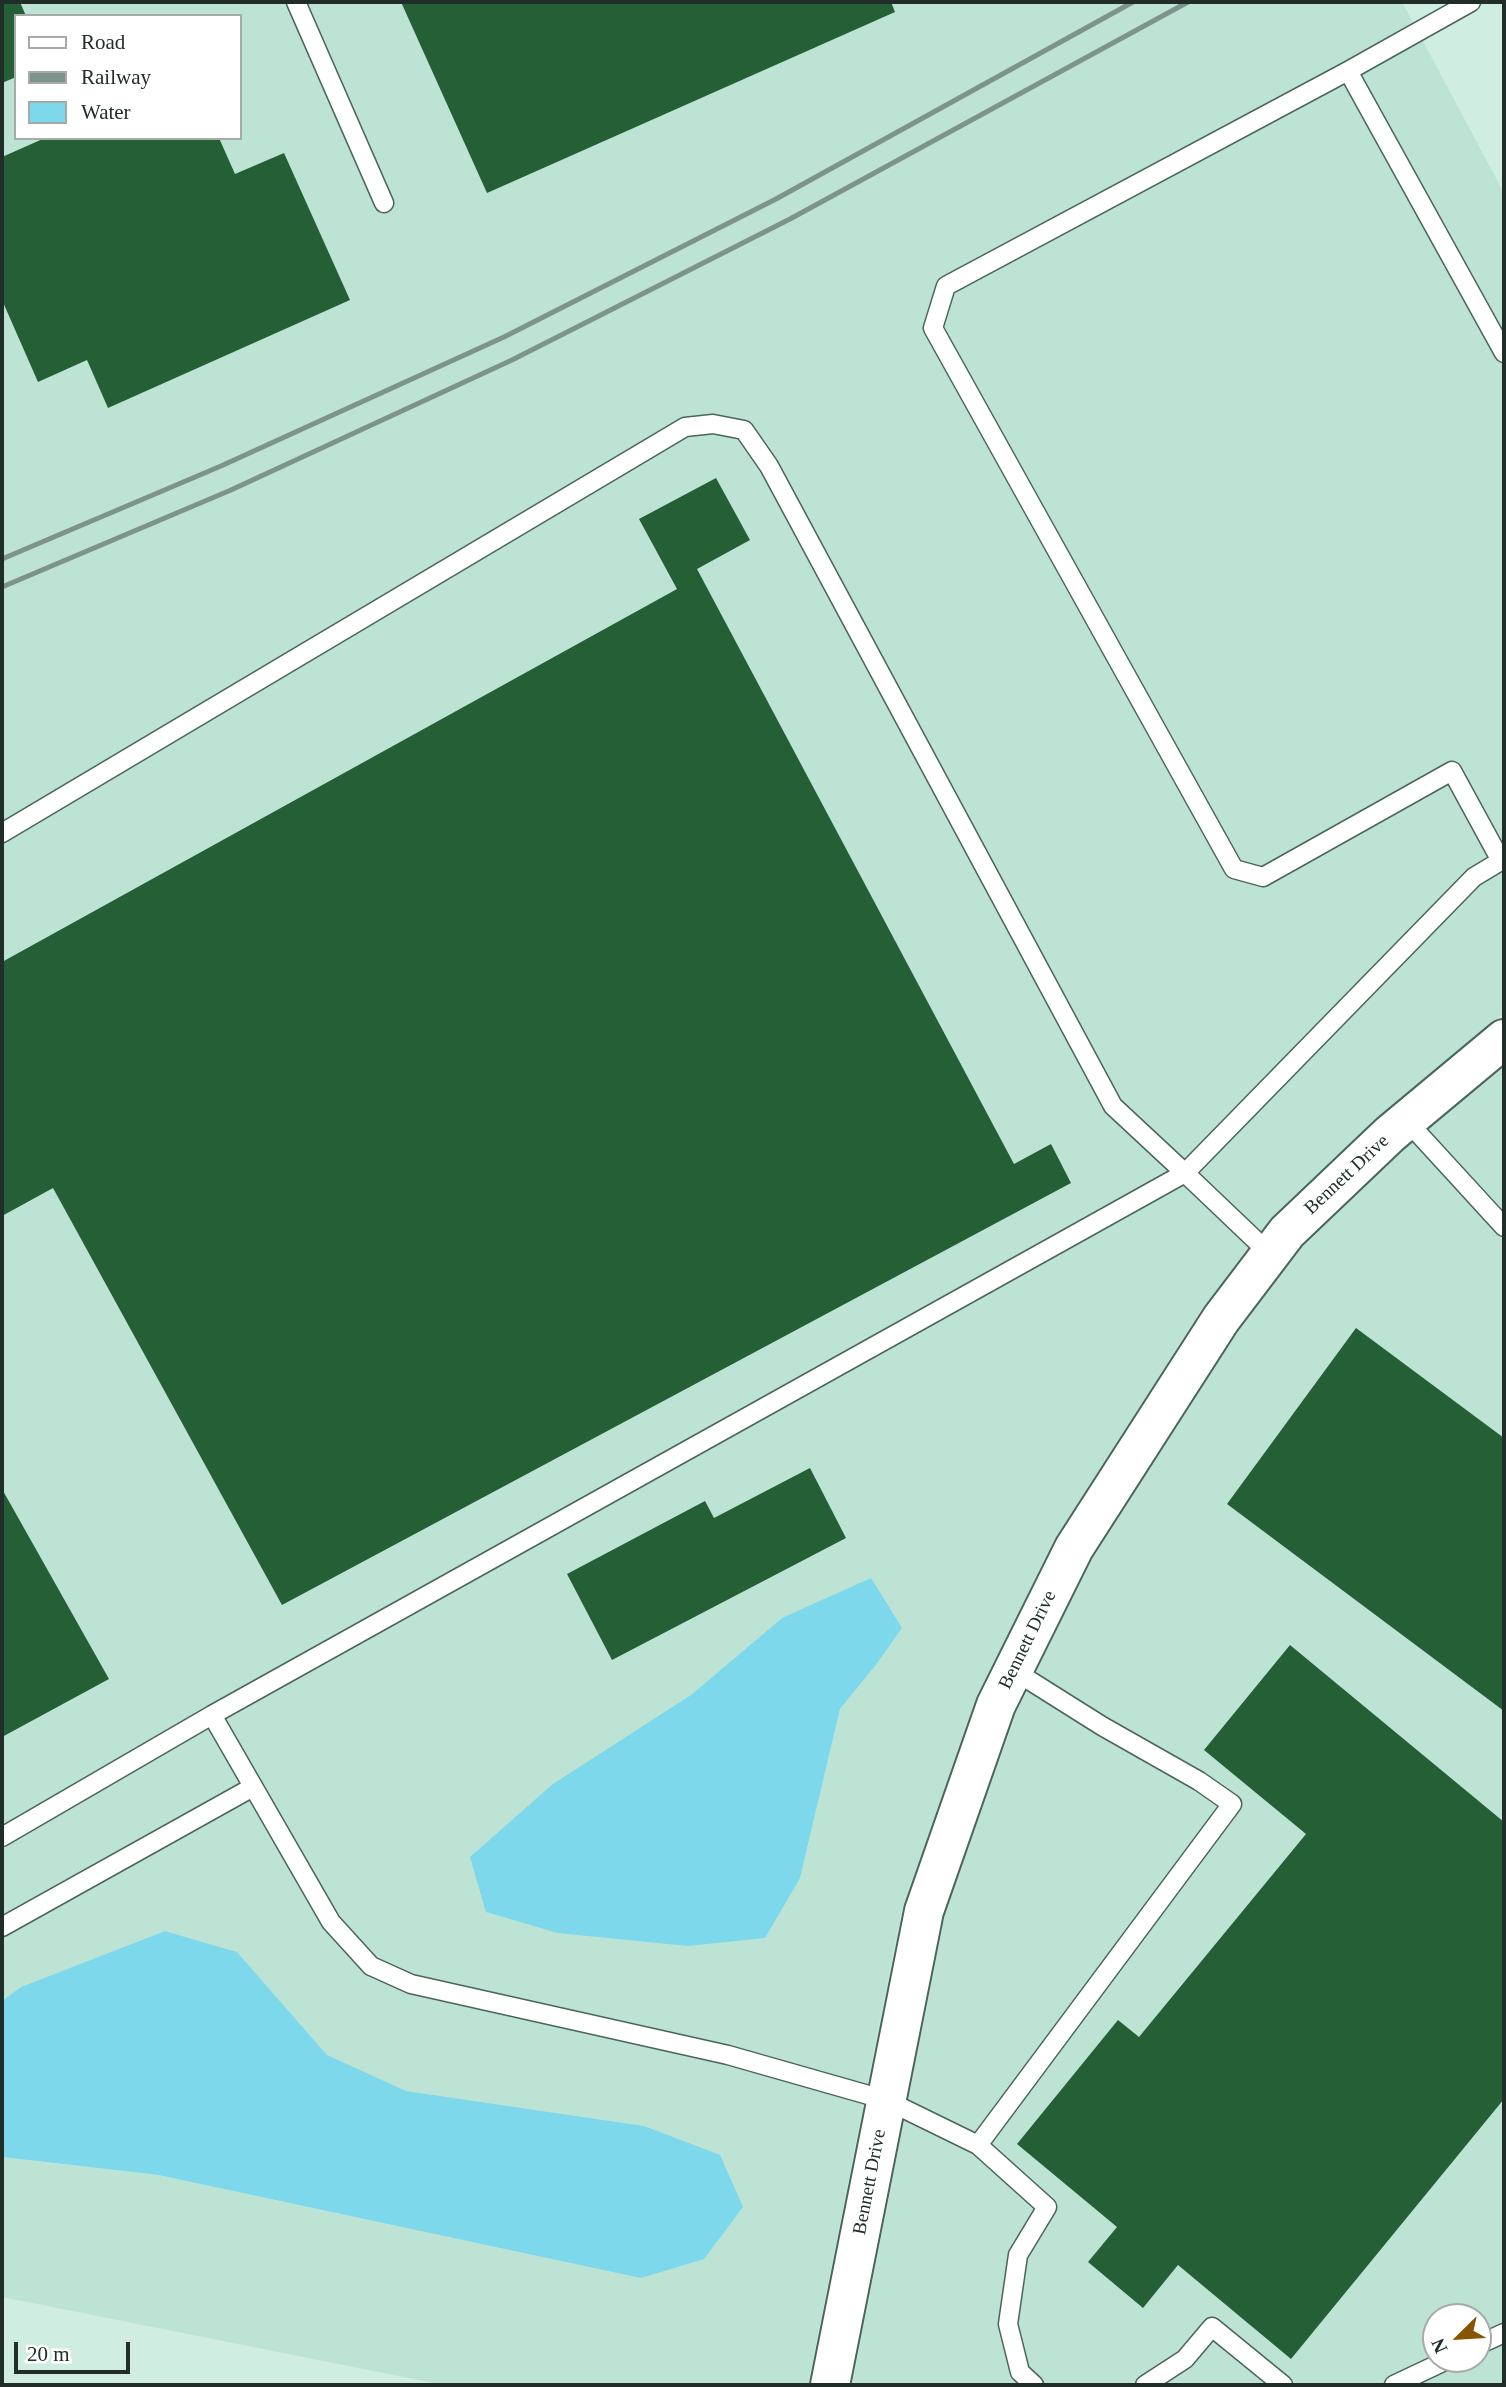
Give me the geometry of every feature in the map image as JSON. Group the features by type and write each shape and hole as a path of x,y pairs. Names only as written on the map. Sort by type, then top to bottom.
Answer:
{"street":[{"name":"Bennett Drive","path":"830,2385 924,1911 996,1705 1074,1548 1221,1319 1287,1232 1406,1120 1504,1039"}],"lane":[{"path":"296,2 384,203"},
{"path":"2,1837 212,1715 1185,1173 1474,877 1503,860 1452,771 1263,877 1234,869 933,328 946,286 1348,71 1471,2"},
{"path":"1348,71 1504,352"},
{"path":"2,833 685,427 713,424 744,430 769,466 1113,1106 1270,1254"},
{"path":"1406,1120 1504,1227"},
{"path":"978,2145 1232,1804 1013,1670"},
{"path":"212,1715 331,1922 371,1966 411,1984 728,2055 886,2100 978,2145 1047,2207 1018,2255 1008,2324 1020,2372 1034,2385"},
{"path":"2,1927 253,1787"},
{"path":"1145,2385 1185,2359 1212,2327 1283,2385"},
{"path":"1394,2385 1422,2372"}],"shaded area":[{"path":"2,2 1402,2 1504,193 1504,1013 1376,1119 1272,1219 1202,1309 1055,1539 975,1700 902,1909 808,2385 444,2385 2,2297 2,2157 159,2175 644,2126 405,2091 327,2055 237,1952 165,1931 21,1987 2,2001","holes":["782,1618 901,1628 840,1709 800,1878 691,1695"]},
{"path":"1504,1064 1504,2385 852,2385 945,1914 1017,1711 1093,1556 1239,1328 1303,1244 1405,1147"}],"water":[{"path":"871,1578 902,1628 840,1709 800,1878 765,1938 688,1946 558,1933 486,1912 470,1857 553,1784 691,1695 782,1618"},
{"path":"165,1931 237,1952 327,2055 406,2091 644,2126 720,2155 743,2207 704,2259 641,2278 159,2175 2,2157 2,2001 21,1987"}],"building":[{"path":"2,2 20,2 25,14 14,14 14,78 2,83"},
{"path":"401,2 891,2 895,12 487,193"},
{"path":"40,140 220,140 235,174 284,153 350,300 108,408 87,360 38,382 2,300 2,157"},
{"path":"716,478 750,540 697,569 1014,1164 1051,1144 1071,1183 282,1605 53,1188 2,1216 2,962 677,589 639,519"},
{"path":"1356,1328 1504,1438 1504,1711 1227,1504"},
{"path":"810,1468 846,1538 612,1660 567,1574 705,1501 714,1518"},
{"path":"2,1489 109,1679 2,1737"},
{"path":"1290,1645 1504,1822 1504,2099 1291,2359 1178,2265 1143,2308 1088,2262 1117,2227 1017,2144 1118,2020 1139,2037 1306,1834 1204,1750"}],"railway":[{"path":"2,559 221,466 504,337 776,199 1133,2"},
{"path":"2,587 231,490 512,360 790,219 1188,2"}]}
